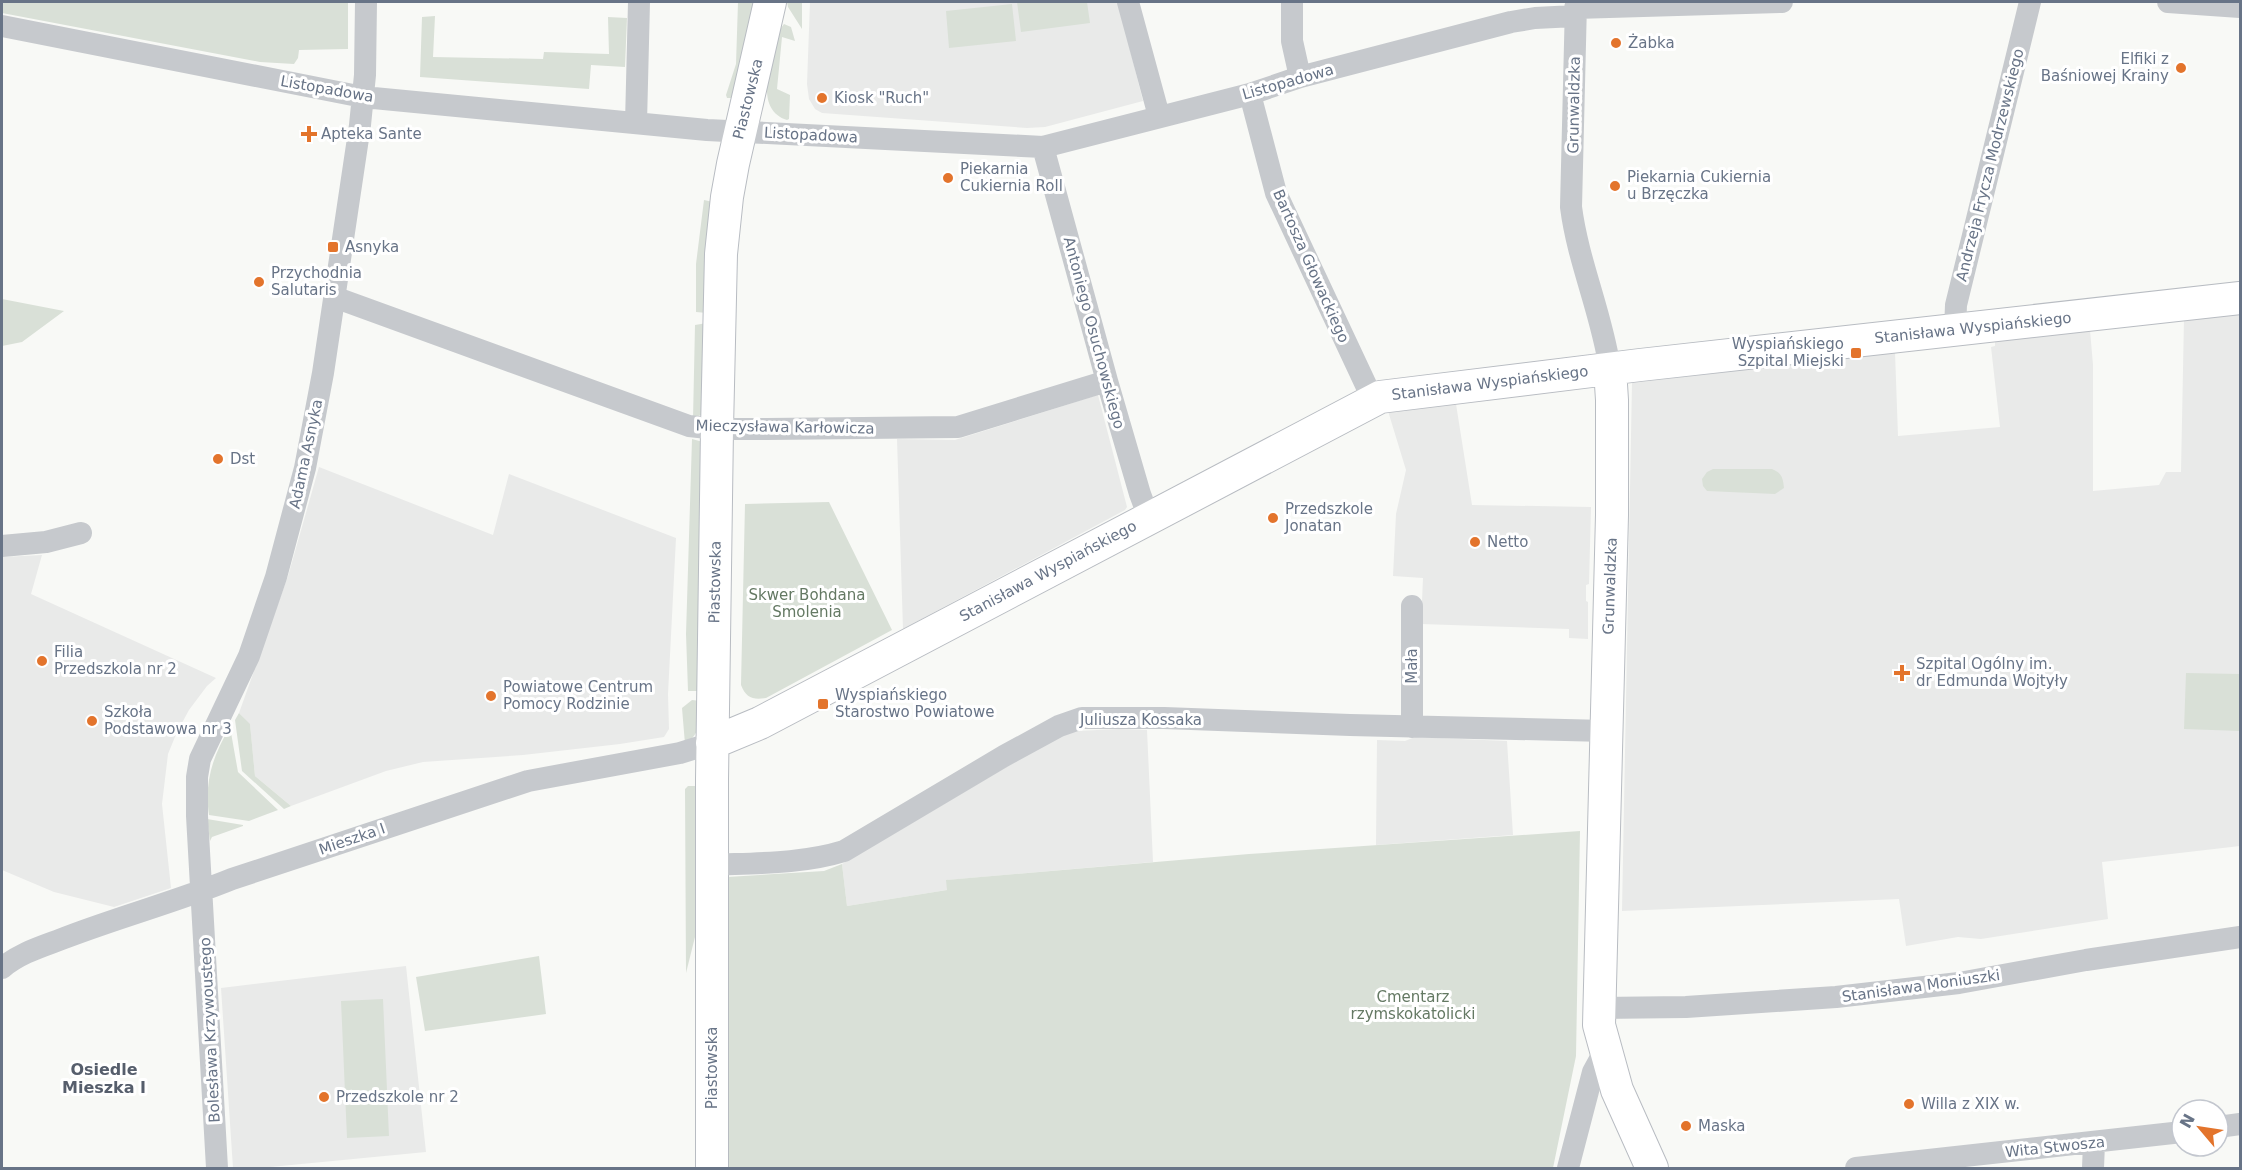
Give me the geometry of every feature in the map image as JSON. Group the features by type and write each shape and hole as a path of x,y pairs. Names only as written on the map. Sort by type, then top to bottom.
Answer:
{"street":[{"name":"Adama Asnyka","path":"202,891 196,793 200,759 240,678 276,577 305,468 334,297 363,97 366,2"},
{"path":"636,123 639,2"},
{"name":"Piastowska","path":"712,1168 712,743 721,254 727,197 770,2"},
{"path":"1128,2 1160,116"},
{"path":"1292,2 1292,41 1299,77"},
{"name":"Listopadowa","path":"2,26 363,97 740,131 1043,147 1250,94 1299,77 1511,22 1576,8 1782,2"},
{"name":"Andrzeja Frycza Modrzewskiego","path":"1954,330 1956,305 2030,2"},
{"path":"2168,2 2241,8"},
{"name":"Grunwaldzka","path":"1576,8 1571,207 1574,229 1605,337 1612,400 1612,515 1599,1025 1620,1099 1652,1168"},
{"name":"Bartosza Głowackiego","path":"1250,94 1276,193 1374,399"},
{"name":"Antoniego Osuchowskiego","path":"1043,147 1107,381 1149,518"},
{"name":"Mieczysława Karłowicza","path":"334,297 689,426 717,429 958,427 1107,381"},
{"name":"Stanisława Wyspiańskiego","path":"712,743 770,718 1374,399 1393,394 2241,298"},
{"path":"2,546 46,542 81,533"},
{"name":"Mała","path":"1412,606 1412,727"},
{"name":"Juliusza Kossaka","path":"711,865 801,860 844,851 1013,751 1059,726 1082,718 1164,718 1606,731"},
{"name":"Mieszka I","path":"2,968 15,957 114,919 528,781 680,753 712,743"},
{"name":"Bolesława Krzywoustego","path":"202,891 218,1168"},
{"name":"Stanisława Moniuszki","path":"1599,1008 1686,1007 1859,995 1959,983 2086,960 2241,938"},
{"path":"1568,1168 1593,1072 1605,1050"},
{"name":"Wita Stwosza","path":"1856,1168 2170,1134"},
{"path":"2093,1168 2094,1143"}],"shaded area":[{"path":"810,2 1118,2 1143,101 1045,127 1027,128 822,113 815,109 809,99 807,84"},
{"name":"Szpital Ogólny im. dr Edmunda Wojtyły","path":"2240,312 2240,846 2102,862 2108,919 1981,939 1958,937 1906,946 1899,899 1622,911 1632,383 1895,352 1898,436 2000,427 1991,347 1995,346 1995,340 2090,330 2093,365 2093,491 2159,485 2166,472 2181,472 2184,318"},
{"path":"1098,395 1127,507 1125,510 903,629 897,439 955,440"},
{"path":"1456,404 1472,505 1591,507 1589,584 1586,585 1588,639 1569,638 1569,629 1421,624 1423,578 1393,576 1396,514 1406,470 1388,411"},
{"path":"319,467 493,535 509,474 676,538 668,694 669,729 664,737 523,755 423,762 386,771 291,806 255,776 250,725 239,713 288,576"},
{"name":"Szkoła Podstawowa nr 3","path":"42,555 31,594 216,678 189,710 168,754 162,804 171,888 114,907 54,892 2,870 2,557"},
{"path":"1147,730 1153,862 947,880 947,890 847,906 842,864 1052,740 1076,731"},
{"path":"1415,737 1507,741 1513,835 1376,845 1377,740 1405,741"},
{"name":"Przedszkole nr 2","path":"406,966 426,1152 260,1168 233,1168 221,988"}],"green space":[{"path":"2,2 348,2 348,49 299,50 294,64 260,62 2,13"},
{"path":"738,2 756,2 733,98 727,98 736,64"},
{"path":"787,2 802,2 802,29 788,7"},
{"path":"1017,2 1087,2 1090,23 1021,32"},
{"path":"1012,4 1016,41 949,48 946,11"},
{"path":"435,16 433,57 543,59 544,52 609,54 608,17 627,18 625,67 591,65 589,89 420,77 422,17"},
{"path":"784,24 791,27 795,41 782,37 777,89 790,95 789,119 787,120 776,114 769,104 767,92 770,65"},
{"path":"704,200 713,202 707,313 696,312 696,264"},
{"path":"2,299 64,311 22,342 2,346"},
{"path":"707,323 705,413 693,419 695,325"},
{"path":"692,439 703,442 700,691 688,691 686,634"},
{"path":"1713,469 1772,469 1781,476 1784,488 1775,494 1707,491 1702,479 1707,472"},
{"name":"Skwer Bohdana Smolenia","path":"829,502 892,630 766,698 750,697 741,685 745,504"},
{"path":"2186,673 2240,674 2240,731 2184,729"},
{"path":"692,700 701,701 700,720 695,735 685,744 682,708"},
{"path":"239,713 250,724 255,776 291,806 284,809 242,771 235,720"},
{"path":"230,727 238,772 278,810 249,821 209,815 208,791 211,769"},
{"path":"688,786 699,786 699,921 686,973 685,789"},
{"path":"207,819 243,826 212,837 210,841"},
{"name":"Cmentarz rzymskokatolicki","path":"1580,831 1576,1056 1553,1168 728,1168 727,877 824,871 842,864 847,906 947,890 946,880 1249,854"},
{"path":"539,956 546,1014 425,1031 416,977"},
{"path":"383,999 389,1136 347,1138 341,1001"}],"place":[{"name":"Żabka","path":"1616,43"},
{"name":"Elfiki z Baśniowej Krainy","path":"2181,68"},
{"name":"Kiosk \"Ruch\"","path":"822,98"},
{"name":"Apteka Sante","path":"309,134"},
{"name":"Piekarnia Cukiernia Roll","path":"948,178"},
{"name":"Piekarnia Cukiernia u Brzęczka","path":"1615,186"},
{"name":"Asnyka","path":"333,247"},
{"name":"Przychodnia Salutaris","path":"259,282"},
{"name":"Wyspiańskiego Szpital Miejski","path":"1856,353"},
{"name":"Dst","path":"218,459"},
{"name":"Przedszkole Jonatan","path":"1273,518"},
{"name":"Netto","path":"1475,542"},
{"name":"Filia Przedszkola nr 2","path":"42,661"},
{"name":"Szpital Ogólny im. dr Edmunda Wojtyły","path":"1902,673"},
{"name":"Powiatowe Centrum Pomocy Rodzinie","path":"491,696"},
{"name":"Wyspiańskiego Starostwo Powiatowe","path":"823,704"},
{"name":"Szkoła Podstawowa nr 3","path":"92,721"},
{"name":"Przedszkole nr 2","path":"324,1097"},
{"name":"Willa z XIX w.","path":"1909,1104"},
{"name":"Maska","path":"1686,1126"}],"district":[{"name":"Osiedle Mieszka I","path":"104,1078"}]}
